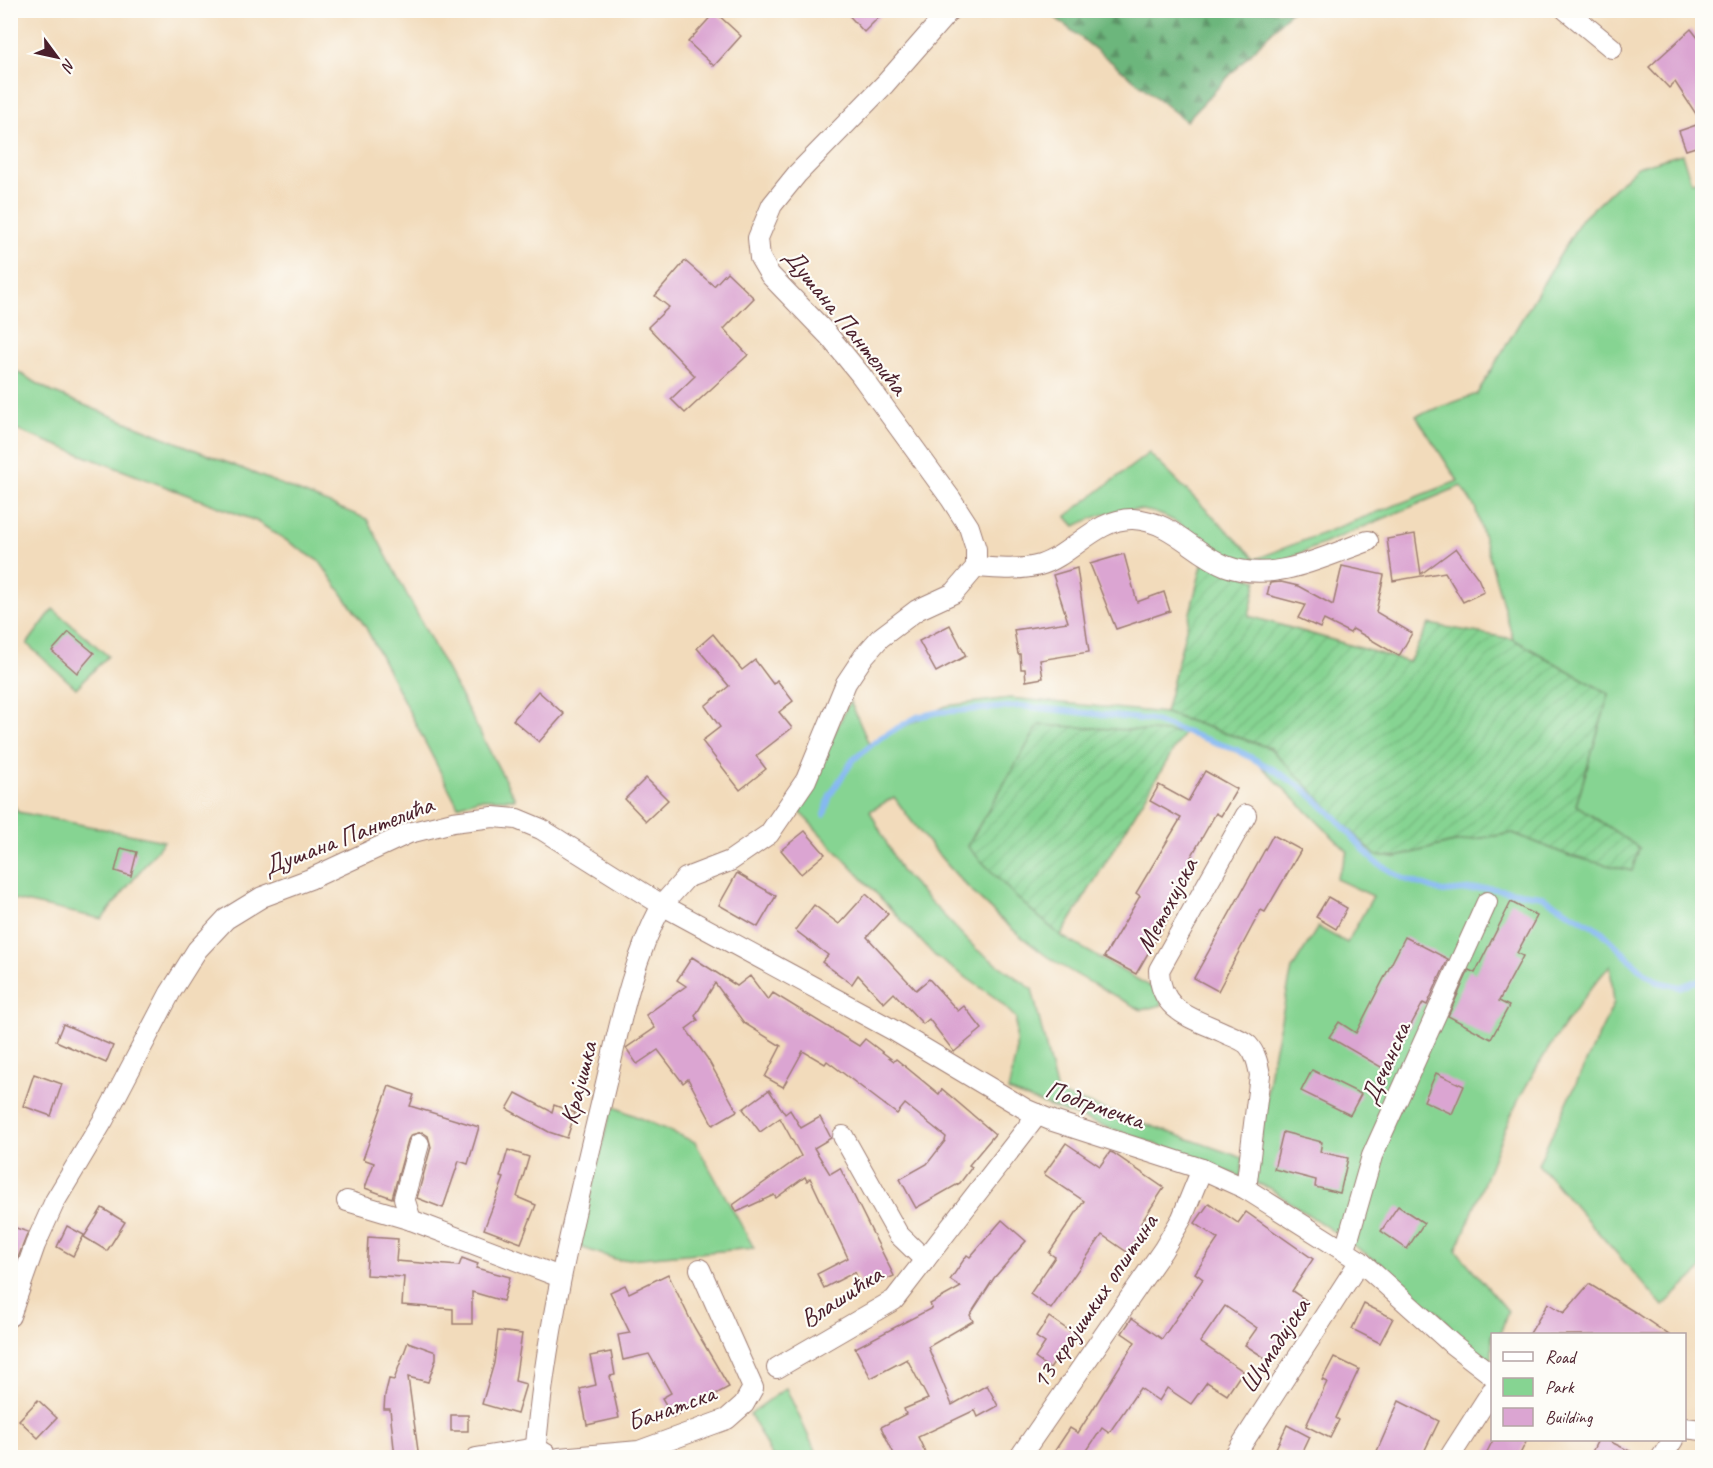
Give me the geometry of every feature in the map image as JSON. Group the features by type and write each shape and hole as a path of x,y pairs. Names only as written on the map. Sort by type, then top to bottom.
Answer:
{"street":[{"name":"Душана Пантелића","path":"950,10 885,84 797,174 772,205 758,238 760,258 770,275 828,335 860,374 957,508 969,527 976,549 976,567"},
{"path":"1566,10 1612,48"},
{"path":"662,905 686,878 730,861 769,834 806,780 846,683 864,656 880,638 917,610 954,593 976,567 1018,569 1042,565 1098,528 1132,519 1160,525 1226,566 1248,571 1283,570 1368,541"},
{"name":"Метохијска","path":"1246,815 1159,970 1159,986 1165,998 1175,1009 1247,1044 1257,1058 1260,1075 1246,1189"},
{"name":"Душана Пантелића","path":"10,1316 34,1245 55,1201 104,1119 170,993 197,950 226,919 262,897 310,879 409,833 453,822 493,817 517,819 541,829 662,905"},
{"name":"Дечанска","path":"1353,1256 1372,1156 1487,902"},
{"name":"Подгрмечка","path":"662,905 893,1030 1038,1114 1202,1169 1246,1189 1353,1256 1452,1344 1491,1374"},
{"name":"Крајишка","path":"541,1454 542,1381 560,1277 625,1002 648,930 662,905"},
{"name":"Влашићка","path":"777,1368 894,1300 1038,1114"},
{"name":"Влашићка","path":"843,1136 898,1234 926,1260"},
{"path":"411,1220 404,1198 419,1144"},
{"name":"13 крајишких општина","path":"1019,1458 1163,1250 1182,1218 1202,1169"},
{"path":"347,1201 411,1220 560,1277"},
{"name":"Шумадијска","path":"1233,1458 1353,1256"},
{"name":"Банатска","path":"559,1458 639,1451 727,1419 744,1404 753,1388 700,1269"},
{"path":"1449,1458 1491,1393"},
{"path":"1686,1428 1702,1431"},
{"path":"1661,1458 1672,1441"},
{"path":"476,1458 541,1454"}],"green space":[{"path":"1047,11 1291,11 1186,121"},
{"path":"1682,154 1691,182 1702,180 1702,1269 1663,1306 1538,1164 1614,1003 1610,965 1566,1023 1525,1088 1504,1131 1456,1250 1508,1311 1500,1333 1491,1333 1491,1360 1464,1344 1438,1312 1411,1294 1381,1264 1269,1188 1254,1182 1271,1066 1292,969 1318,927 1347,943 1373,896 1336,879 1348,852 1253,758 1184,733 1016,897 1061,936 1158,991 1162,1005 1141,1010 1056,963 1002,920 944,862 894,797 870,811 901,871 976,949 1032,989 1057,1093 1243,1158 1241,1177 1008,1091 1016,1054 1016,1018 997,999 935,956 797,809 850,701 869,744 946,706 1010,698 1165,713 1270,748 1376,855 1397,857 1449,843 1513,833 1570,856 1639,848 1576,805 1609,694 1513,639 1475,507 1461,486 1261,570 1217,554 1188,530 1159,514 1132,510 1118,511 1075,526 1066,516 1149,453 1256,559 1458,481 1416,416 1477,394 1581,220 1637,167"},
{"path":"11,368 52,392 367,519 515,799 478,799 458,806 365,626 320,562 256,521 11,428"},
{"path":"1203,561 1257,580 1249,616 1409,662 1429,624 1513,639 1609,694 1576,805 1639,848 1632,871 1570,856 1513,833 1449,843 1397,857 1375,855 1270,748 1165,713"},
{"path":"53,609 108,656 76,688 27,644"},
{"path":"1039,725 1184,733 1061,936 1016,897 967,846"},
{"path":"10,799 18,812 164,841 102,919 11,899"},
{"path":"612,1106 695,1142 754,1248 618,1260 577,1246"},
{"path":"786,1388 818,1457 772,1457 750,1414"}],"building":[{"path":"844,10 886,10 864,32"},
{"path":"715,12 741,36 714,66 688,42"},
{"path":"1691,29 1702,43 1702,123 1675,82 1669,88 1649,67"},
{"path":"1702,123 1702,145 1686,150 1679,131"},
{"path":"685,261 714,286 727,272 754,298 724,329 748,355 685,413 671,399 695,376 648,327 669,307 655,296"},
{"path":"1415,534 1421,574 1456,548 1478,578 1484,592 1463,602 1445,572 1393,581 1387,539"},
{"path":"1124,554 1137,602 1164,592 1170,611 1116,629 1090,564"},
{"path":"1342,566 1384,575 1376,612 1412,633 1399,656 1353,629 1350,633 1324,620 1320,628 1298,618 1305,605 1267,595 1270,583 1281,582 1298,586 1333,605"},
{"path":"1077,568 1089,652 1040,660 1043,678 1026,681 1025,669 1021,669 1014,630 1068,622 1053,575"},
{"path":"950,625 966,656 936,672 919,641"},
{"path":"69,632 94,653 77,673 52,651"},
{"path":"713,634 742,670 755,660 773,684 777,680 793,701 779,712 792,728 756,756 766,769 740,790 702,741 720,727 705,706 729,686 697,648"},
{"path":"538,691 564,714 539,742 513,720"},
{"path":"1205,771 1237,789 1221,816 1216,813 1190,859 1194,861 1171,902 1176,905 1136,974 1104,957 1140,896 1136,893 1181,818 1150,801 1159,785 1188,801"},
{"path":"646,778 668,800 646,821 625,799"},
{"path":"805,831 825,854 801,874 781,850"},
{"path":"1273,835 1301,850 1265,912 1261,910 1218,991 1194,978"},
{"path":"121,848 137,852 131,876 115,871"},
{"path":"737,873 776,896 758,927 719,905"},
{"path":"866,894 888,914 867,937 916,990 929,979 958,1011 964,1006 982,1029 954,1052 929,1019 923,1024 894,993 884,1003 858,975 852,984 822,962 828,955 795,930 814,905 839,924"},
{"path":"1328,897 1347,908 1336,929 1316,917"},
{"path":"1511,902 1537,916 1517,953 1523,956 1499,1001 1509,1006 1491,1039 1448,1016 1469,970 1475,973"},
{"path":"1405,937 1448,959 1427,1005 1423,1003 1386,1070 1329,1037 1339,1022 1356,1033"},
{"path":"692,957 737,986 750,976 768,1000 773,993 859,1046 865,1039 894,1061 896,1059 939,1094 942,1089 995,1134 969,1165 972,1167 960,1183 916,1208 900,1179 927,1164 946,1137 905,1104 897,1114 827,1061 825,1064 803,1051 783,1087 765,1077 781,1046 744,1023 715,983 695,1016 698,1020 686,1029 707,1058 737,1111 713,1125 688,1079 683,1083 658,1050 637,1064 626,1048 655,1028 646,1015 686,986 677,980"},
{"path":"63,1024 113,1046 106,1063 56,1041"},
{"path":"1312,1070 1361,1094 1350,1115 1301,1091"},
{"path":"1436,1073 1464,1086 1452,1114 1424,1101"},
{"path":"34,1074 62,1084 51,1116 23,1106"},
{"path":"389,1086 414,1095 410,1106 479,1127 468,1164 459,1161 443,1208 417,1198 431,1147 428,1136 422,1132 411,1135 408,1140 392,1198 365,1188 374,1163 363,1159"},
{"path":"769,1090 785,1114 790,1110 801,1128 820,1117 831,1138 814,1148 830,1174 840,1168 894,1276 863,1290 855,1272 824,1288 817,1274 848,1258 810,1178 807,1181 805,1177 776,1198 774,1195 737,1212 733,1205 801,1156 780,1118 760,1132 743,1109"},
{"path":"516,1093 552,1112 554,1105 575,1113 567,1138 549,1132 507,1109"},
{"path":"1283,1132 1322,1142 1320,1152 1348,1158 1340,1193 1315,1187 1316,1180 1274,1169"},
{"path":"1066,1143 1100,1166 1110,1152 1113,1153 1164,1188 1141,1223 1145,1226 1127,1252 1102,1235 1051,1309 1030,1294 1055,1257 1049,1253 1084,1201 1044,1174"},
{"path":"508,1150 529,1157 517,1197 536,1205 521,1243 484,1229 504,1178 500,1177"},
{"path":"1209,1203 1238,1223 1246,1212 1313,1259 1292,1291 1309,1302 1268,1360 1245,1345 1257,1328 1225,1306 1200,1342 1243,1371 1227,1395 1207,1382 1191,1404 1167,1388 1159,1401 1140,1388 1109,1433 1102,1428 1082,1458 1050,1458 1070,1428 1078,1433 1135,1342 1122,1333 1132,1318 1162,1339 1203,1279 1195,1273 1218,1239 1195,1223"},
{"path":"1398,1206 1424,1223 1407,1249 1381,1231"},
{"path":"102,1208 125,1222 107,1251 84,1237"},
{"path":"1002,1220 1026,1241 994,1278 970,1315 973,1321 928,1347 952,1405 987,1385 998,1406 978,1417 975,1410 918,1437 928,1458 896,1458 881,1427 906,1414 904,1409 928,1399 907,1359 871,1378 855,1348 932,1308 930,1304 961,1287 950,1280 967,1255 970,1257"},
{"path":"10,1226 28,1232 11,1276 10,1276"},
{"path":"67,1226 84,1235 73,1256 57,1247"},
{"path":"368,1237 398,1239 396,1261 459,1266 462,1258 478,1264 476,1268 510,1277 503,1301 472,1292 472,1324 453,1324 453,1309 402,1305 404,1277 366,1275"},
{"path":"668,1274 694,1327 729,1387 673,1417 662,1398 671,1393 649,1354 623,1360 618,1335 630,1333 610,1292 625,1285 629,1293"},
{"path":"1589,1284 1666,1333 1530,1333 1548,1303 1564,1313"},
{"path":"1364,1304 1393,1318 1380,1343 1352,1329"},
{"path":"1049,1317 1074,1334 1050,1369 1035,1358 1045,1343 1036,1337"},
{"path":"498,1331 522,1334 515,1381 526,1384 517,1414 482,1404 494,1363"},
{"path":"408,1342 436,1352 436,1359 428,1382 408,1377 419,1458 395,1458 390,1409 384,1409 385,1395 389,1379 394,1380"},
{"path":"611,1352 615,1375 610,1376 619,1418 587,1425 580,1389 596,1385 590,1356"},
{"path":"1334,1357 1359,1369 1336,1418 1339,1420 1330,1438 1306,1426 1327,1382 1322,1380"},
{"path":"38,1400 57,1418 38,1438 19,1420"},
{"path":"1399,1401 1439,1421 1421,1458 1374,1458"},
{"path":"451,1415 468,1415 468,1431 451,1431"},
{"path":"1287,1425 1310,1437 1300,1458 1276,1448"},
{"path":"1492,1441 1526,1441 1518,1458 1484,1458"},
{"path":"1598,1441 1609,1441 1644,1458 1589,1458"}],"waterway":[{"path":"824,815 830,795 853,760 880,738 917,717 939,712 1021,706 1151,720 1237,750 1276,771 1304,789 1336,818 1374,861 1402,878 1443,892 1488,888 1541,896 1600,930 1641,970 1658,982 1680,987 1702,979"}]}
